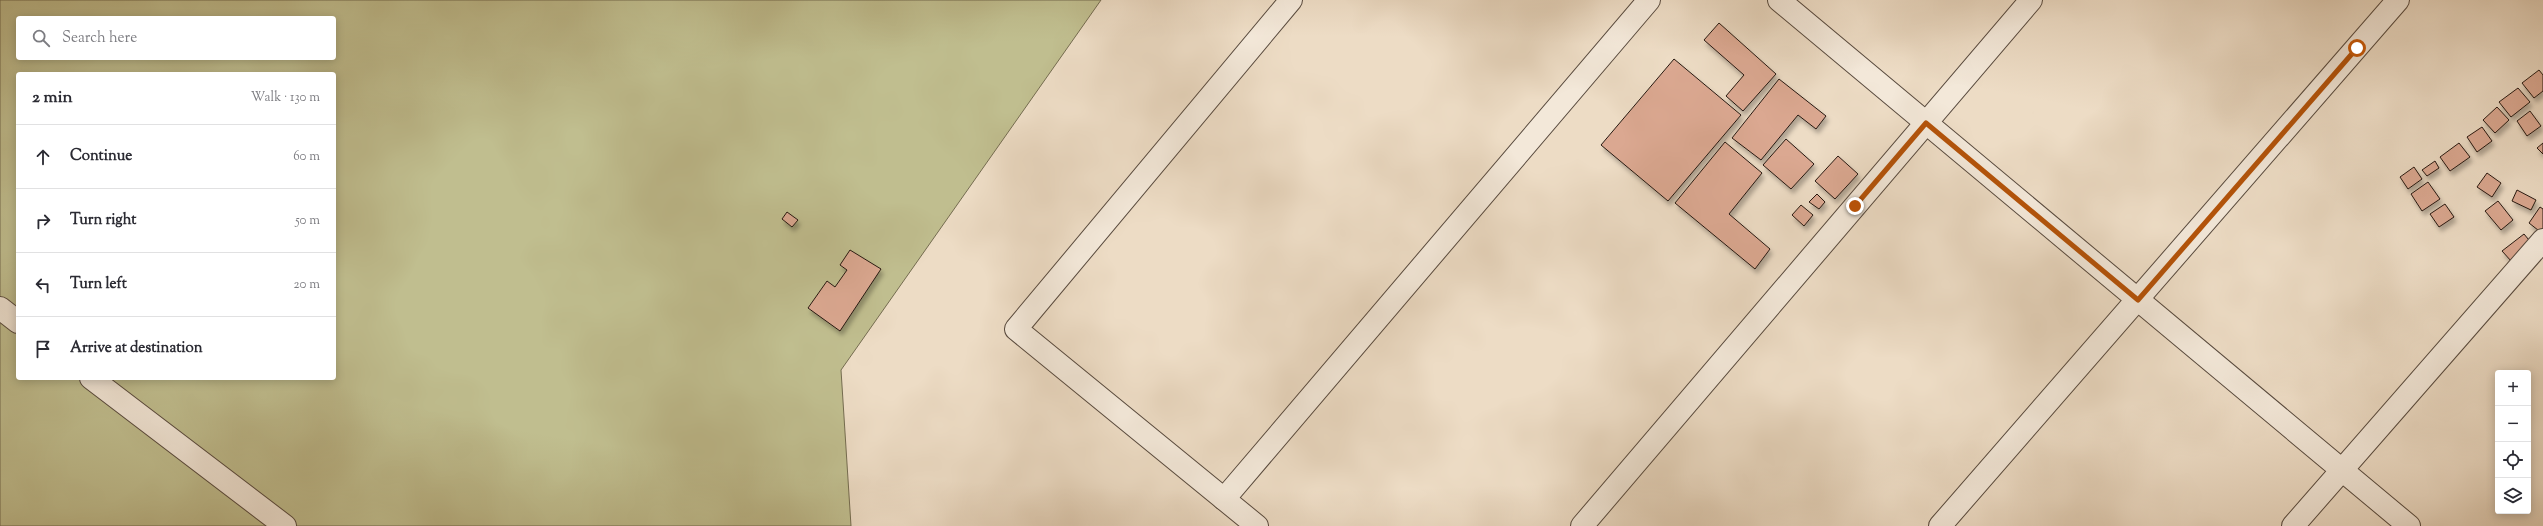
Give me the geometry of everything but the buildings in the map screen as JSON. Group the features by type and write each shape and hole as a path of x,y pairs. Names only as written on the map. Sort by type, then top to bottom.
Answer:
{"street":[{"path":"1257,526 1016,329 1291,0"},
{"path":"1224,499 1649,0"},
{"path":"1779,0 2409,526"},
{"path":"1582,526 2031,0"},
{"path":"1940,526 2398,0"},
{"path":"2293,526 2543,240"},
{"path":"0,308 16,320"},
{"path":"94,380 285,526"}],"shaded area":[{"path":"0,0 1101,0 841,370 851,526 0,526"}],"route":[{"path":"1855,206 1926,123 2138,300 2357,48"}]}
